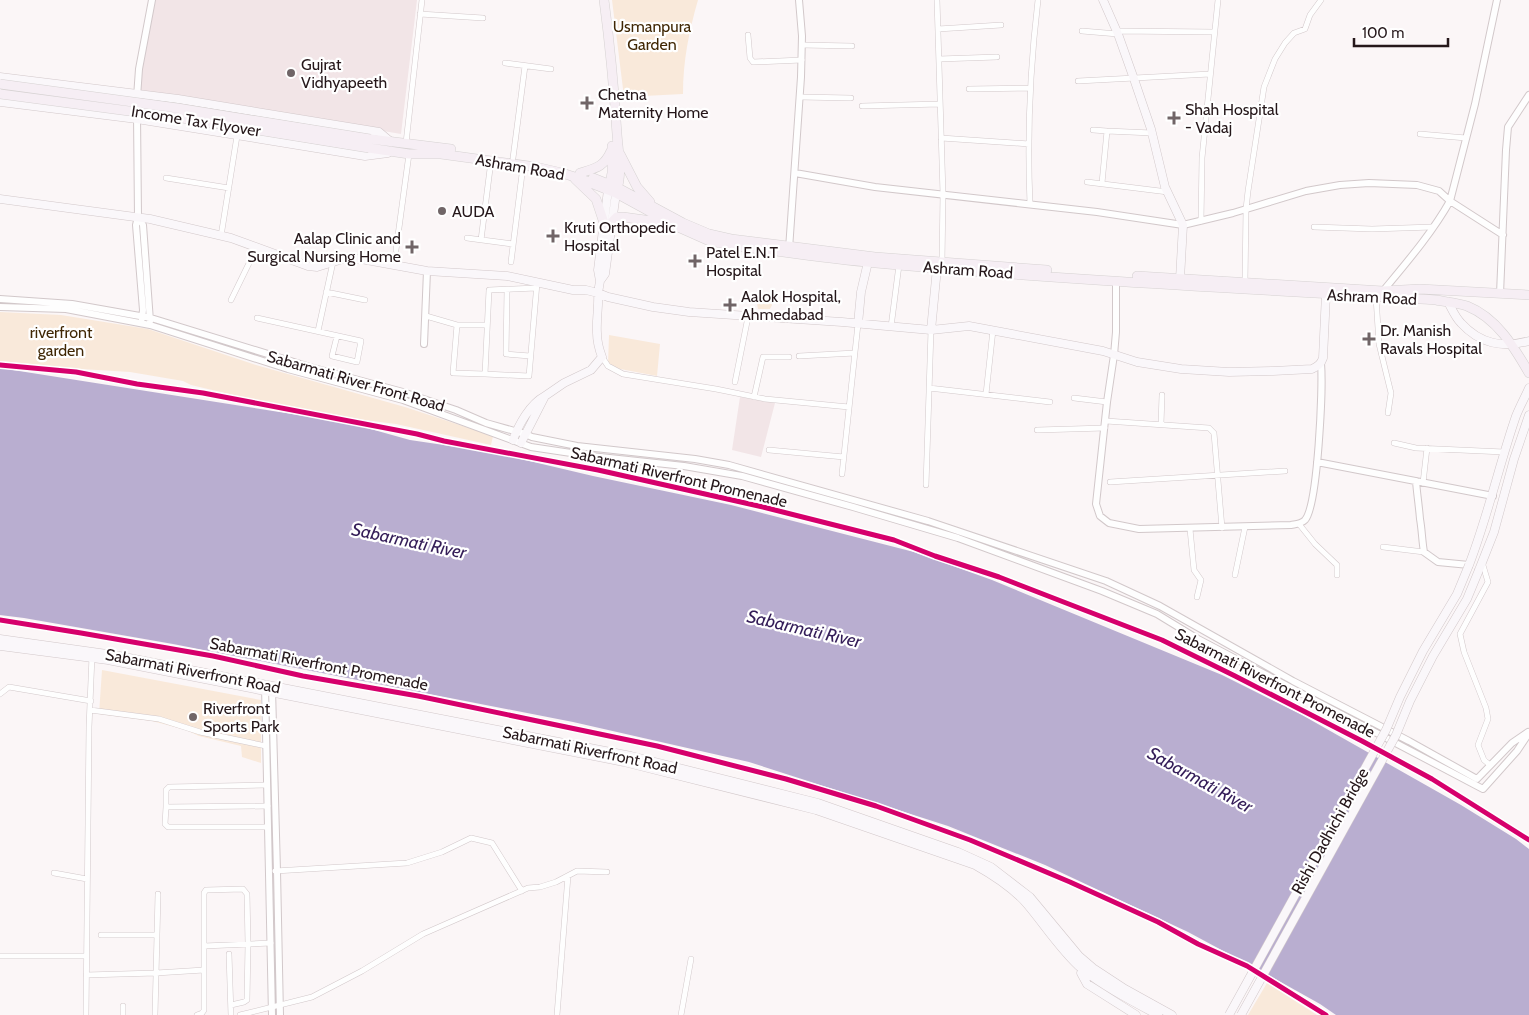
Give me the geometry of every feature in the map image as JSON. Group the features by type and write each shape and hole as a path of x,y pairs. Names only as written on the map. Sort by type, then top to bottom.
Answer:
{"main road":[{"path":"514,436 535,401 564,383 591,370 602,358 596,331 598,293 600,281 605,274 608,222 613,189 620,178 615,149 599,0"},
{"path":"604,0 613,79 615,149 637,187 653,206"},
{"path":"1103,0 1118,33 1152,133 1165,187 1184,225 1180,279"},
{"path":"0,78 178,99 379,132 392,147 365,156 137,119 0,102"},
{"name":"Income Tax Flyover","path":"0,84 178,108 370,144"},
{"name":"Income Tax Flyover","path":"0,94 392,147"},
{"name":"Ashram Road","path":"392,147 406,143 537,162 613,189 653,206 683,223 709,234 868,262 1245,283 1379,294 1448,302 1466,306 1484,315 1512,345 1529,373"},
{"name":"Ashram Road","path":"392,147 409,154 441,154 536,167 576,175"},
{"path":"608,222 596,199 576,175 596,168 606,162 615,149"},
{"name":"Ashram Road","path":"613,189 674,224 707,240 730,245 875,257 940,265 1116,281 1326,294 1379,294 1420,289 1529,295"},
{"path":"0,199 138,217 221,236 308,266 317,267 343,259 361,259 427,271 508,276 536,285 586,290 653,307 748,317 842,322 931,330 969,326 1103,351 1137,362 1205,371 1282,371 1312,369 1321,364 1324,352 1326,294"},
{"path":"608,222 617,217 623,217 674,224"},
{"path":"858,324 861,292 868,262"},
{"path":"931,330 940,265"},
{"path":"1448,302 1460,322 1483,339 1492,343 1512,345 1529,341"},
{"name":"Rishi Dadhichi Bridge","path":"1229,1015 1386,730 1400,696 1423,650 1457,594 1481,535 1504,452 1517,414 1529,388"},
{"path":"521,443 545,396"},
{"name":"Rishi Dadhichi Bridge","path":"1241,1015 1396,734 1432,656 1467,599 1494,532 1514,459 1529,415"},
{"name":"Sabarmati Riverfront Road","path":"0,639 631,756 818,803 958,852 991,867 1030,897 1080,956 1084,965 1093,968 1123,992"},
{"name":"Sabarmati Riverfront Road","path":"0,646 92,655"},
{"path":"1084,965 1082,977 1087,984 1136,1015"},
{"path":"1123,992 1158,1015"},
{"path":"1123,992 1172,1015"}],"street":[{"path":"142,320 136,225 138,217 137,94 139,69 152,0"},
{"path":"406,143 422,0"},
{"path":"789,249 802,60 799,0"},
{"path":"937,0 943,194 940,265"},
{"path":"1030,204 1030,88 1038,0"},
{"path":"1201,220 1202,158 1218,0"},
{"path":"1245,283 1246,209 1264,87 1285,42 1294,33 1306,28 1310,15 1321,0"},
{"path":"1388,413 1391,393 1379,344 1379,294 1409,261 1450,201 1486,56 1497,0"},
{"path":"420,14 483,18"},
{"path":"938,29 1001,25"},
{"path":"1082,31 1118,33 1214,32"},
{"path":"748,35 750,58 753,62 802,60"},
{"path":"802,46 852,46"},
{"path":"939,59 997,57"},
{"path":"505,63 551,69"},
{"path":"513,158 525,66"},
{"path":"1078,81 1210,74"},
{"path":"969,89 1030,88"},
{"path":"1500,294 1508,127 1529,95"},
{"path":"800,96 851,98"},
{"path":"862,106 940,104"},
{"path":"1093,130 1152,133"},
{"path":"1102,183 1107,131"},
{"path":"1420,134 1466,138"},
{"path":"221,236 238,136"},
{"path":"941,138 1029,144"},
{"path":"396,250 409,154"},
{"path":"481,240 491,161"},
{"path":"511,262 523,166"},
{"path":"795,173 875,186 1097,212 1184,225 1306,191 1340,185 1370,183 1418,186 1439,191 1450,201 1503,235"},
{"path":"166,178 228,188"},
{"path":"1086,182 1168,192"},
{"path":"138,217 143,225 150,322"},
{"path":"1314,227 1372,230 1433,227"},
{"path":"466,238 514,244"},
{"path":"232,300 257,247"},
{"path":"318,331 333,262"},
{"path":"891,327 899,265"},
{"path":"424,344 427,271"},
{"path":"1116,281 1114,355 1096,504 1100,516 1109,523 1139,529 1190,529 1299,524 1305,520 1309,512 1318,462 1321,364"},
{"path":"457,325 453,373 529,376 536,285 507,290 489,290 485,374"},
{"path":"507,290 506,354 530,356"},
{"path":"326,292 366,300"},
{"path":"0,299 72,304 150,322 288,369 403,400 514,436 521,443 531,447 591,456 684,466 742,476 917,526 976,545 1102,591 1157,614 1198,639 1483,789 1517,752 1529,732"},
{"path":"0,307 66,309 117,318 142,320"},
{"path":"426,316 457,325 487,325"},
{"path":"734,382 748,317"},
{"path":"257,318 361,341 357,362 332,356 337,336"},
{"path":"842,474 858,324"},
{"path":"926,485 931,330"},
{"path":"986,394 993,330"},
{"path":"799,356 855,354"},
{"path":"754,396 763,357 789,357"},
{"path":"602,358 608,366 623,374 754,396 849,407"},
{"path":"929,388 1050,402"},
{"path":"1161,424 1162,395"},
{"path":"1074,398 1107,402"},
{"path":"1037,430 1106,424 1161,424 1212,429 1214,432 1222,528"},
{"path":"514,436 525,434 577,446 695,459 729,465 919,518 1098,578 1160,606 1293,681 1477,779 1512,743 1529,732"},
{"path":"1394,443 1427,448 1504,452"},
{"path":"1424,552 1417,499 1427,448"},
{"path":"769,450 844,457"},
{"path":"1318,462 1493,496"},
{"path":"1110,482 1285,471"},
{"path":"917,526 919,518"},
{"path":"1299,524 1315,544 1337,564 1337,576"},
{"path":"1235,575 1245,527"},
{"path":"1190,529 1194,570 1201,580 1197,597"},
{"path":"1383,547 1424,552 1438,562 1469,566"},
{"path":"1482,562 1488,582 1460,634 1464,652 1486,708 1488,718 1478,745 1484,760 1490,765"},
{"path":"86,1015 92,655"},
{"path":"0,694 9,688 91,700"},
{"path":"268,688 266,746 272,1015"},
{"path":"268,688 277,871 280,1015"},
{"path":"90,710 159,719 200,732 266,746"},
{"path":"267,785 169,787 166,790 165,824 168,827 268,827"},
{"path":"166,807 268,806"},
{"path":"270,872 407,863 442,852 471,838 492,843 522,891"},
{"path":"240,1015 312,997 362,971 423,934 528,888 540,887 577,871 607,872"},
{"path":"54,873 88,879"},
{"path":"557,1015 568,876"},
{"path":"197,1015 204,1010 204,893 209,889 243,889 246,891 248,944 247,1000 231,1005"},
{"path":"155,1015 158,894"},
{"path":"101,935 157,935"},
{"path":"204,946 271,943"},
{"path":"229,954 231,1015"},
{"path":"0,956 86,956"},
{"path":"681,1015 691,959"},
{"path":"86,975 156,974 204,970"},
{"path":"123,1006 123,1015"}],"shaded area":[{"path":"156,0 417,0 401,134 139,90 149,28"},
{"path":"740,397 775,403 761,457 732,450"}],"green space":[{"name":"Usmanpura Garden","path":"612,0 698,0 687,46 683,94 624,97"},
{"path":"758,297 772,299 770,309 758,309"},
{"name":"riverfront garden","path":"0,312 61,315 148,329 256,365 405,407 493,436 491,445 396,424 281,406 191,385 183,381 130,372 0,361"},
{"path":"609,335 660,344 657,376 608,365"},
{"name":"Riverfront Sports Park","path":"102,670 261,700 261,763 242,757 241,746 199,736 186,730 152,721 99,714"},
{"path":"1267,983 1317,1015 1248,1015"}],"water":[{"name":"Sabarmati River","path":"0,368 349,423 410,440 491,452 731,505 914,552 992,580 1222,675 1302,715 1461,805 1529,849 1529,1015 1336,1015 1320,1004 1188,932 1045,865 948,826 749,762 573,722 173,644 0,615"}],"cycle path":[{"name":"Sabarmati Riverfront Promenade","path":"0,365 76,372 137,384 203,393 417,434 444,441 598,470 763,507 894,540 999,577 1162,640 1362,741 1432,779 1529,840"},
{"name":"Sabarmati Riverfront Promenade","path":"0,620 213,656 303,676 418,696 657,746 786,779 876,806 970,840 1070,882 1158,922 1198,944 1247,966 1326,1015"}],"place":[{"name":"Gujrat Vidhyapeeth","path":"291,73"},
{"name":"Chetna Maternity Home","path":"587,103"},
{"name":"Shah Hospital - Vadaj","path":"1174,118"},
{"name":"AUDA","path":"442,211"},
{"name":"Kruti Orthopedic Hospital","path":"553,236"},
{"name":"Aalap Clinic and Surgical Nursing Home","path":"412,247"},
{"name":"Patel E.N.T Hospital","path":"695,261"},
{"name":"Aalok Hospital, Ahmedabad","path":"730,305"},
{"name":"Dr. Manish Ravals Hospital","path":"1369,339"},
{"name":"Riverfront Sports Park","path":"193,717"}]}
